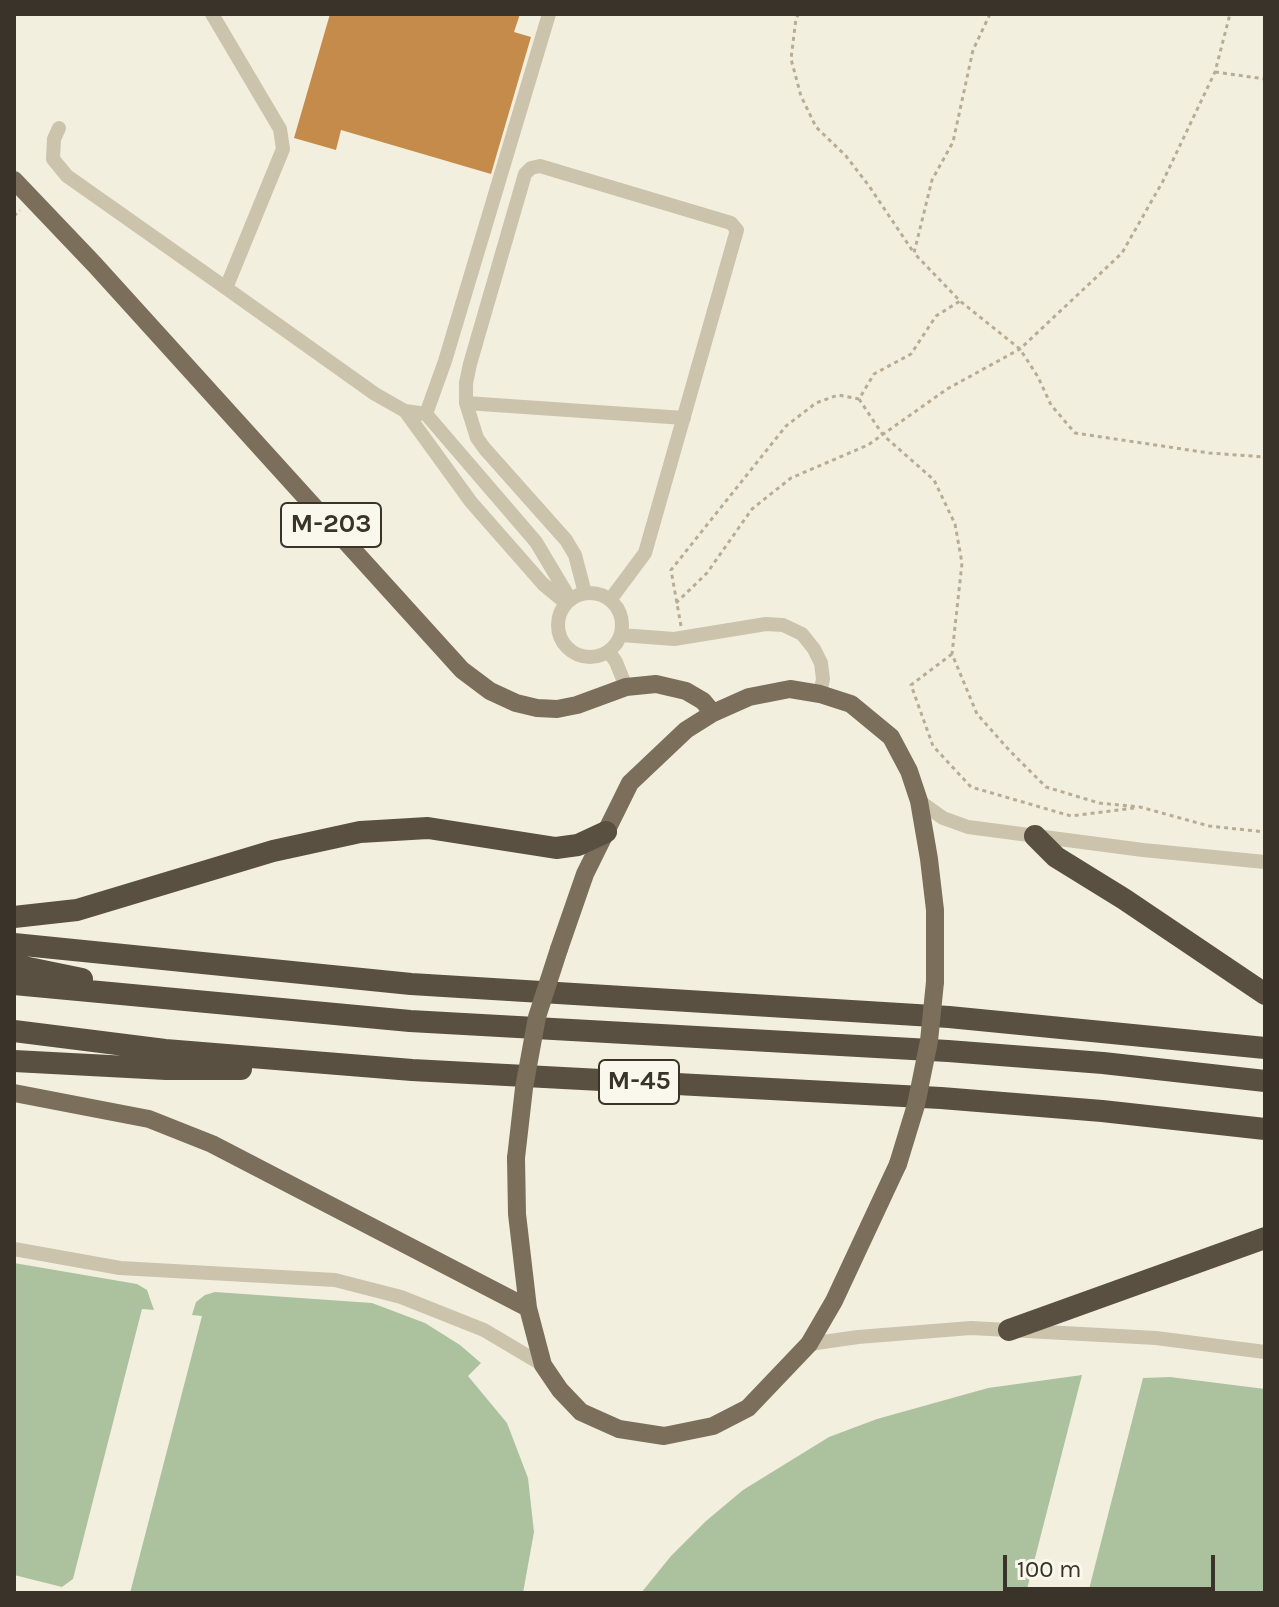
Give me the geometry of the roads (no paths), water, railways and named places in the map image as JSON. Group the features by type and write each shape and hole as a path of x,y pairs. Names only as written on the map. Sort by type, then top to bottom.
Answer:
{"highway":[{"path":"14,917 77,910 273,851 360,832 428,828 556,848 578,845 606,832"},
{"path":"1035,836 1056,857 1265,994"},
{"path":"14,944 411,984 949,1017 1265,1048"},
{"path":"14,965 169,1000"},
{"name":"M-45","path":"14,984 410,1021 948,1051 1103,1063 1265,1081"},
{"name":"M-45","path":"14,1031 165,1050 412,1070 941,1098 1265,1129"},
{"path":"14,1061 166,1069 412,1070"},
{"path":"1009,1330 1265,1238"}],"main road":[{"name":"M-203","path":"14,180 95,265 462,670 490,691 516,703 537,708 557,709 577,705 626,687 656,684 673,686 703,701 713,713"},
{"path":"790,689 820,694 851,704 891,737 909,771 919,801 935,910 935,982 929,1041 916,1105 898,1164 834,1301 809,1344 748,1408 713,1426 664,1436 619,1429 581,1412 560,1390 543,1365 528,1308 517,1214 516,1158 537,1017 585,874 630,783 686,730 713,713 749,697 790,689"},
{"path":"14,1093 149,1119 212,1144 528,1308"}],"street":[{"path":"212,14 280,129 283,149 226,288"},
{"path":"426,414 445,361 549,14"},
{"path":"59,128 54,139 53,159 67,176 375,394 405,411 426,414 536,542 568,601"},
{"path":"585,593 575,555 566,540 485,449 477,438 466,403 470,364 525,174 531,168 540,166 731,223 737,230 645,553 610,600"},
{"path":"466,403 684,418"},
{"path":"405,411 471,502 543,584 568,601"},
{"path":"585,593 603,595 610,600 621,616 621,635 609,652 589,658 578,656 562,642 558,622 568,601 585,593"},
{"path":"621,635 658,639 766,624 783,625 802,634 814,649 821,663 823,679 820,694"},
{"path":"609,652 626,687"},
{"path":"919,801 943,818 968,827 1265,862"},
{"path":"14,1249 120,1268 335,1280 401,1297 484,1330 543,1365"},
{"path":"809,1344 971,1328 1156,1338 1265,1352"}]}
